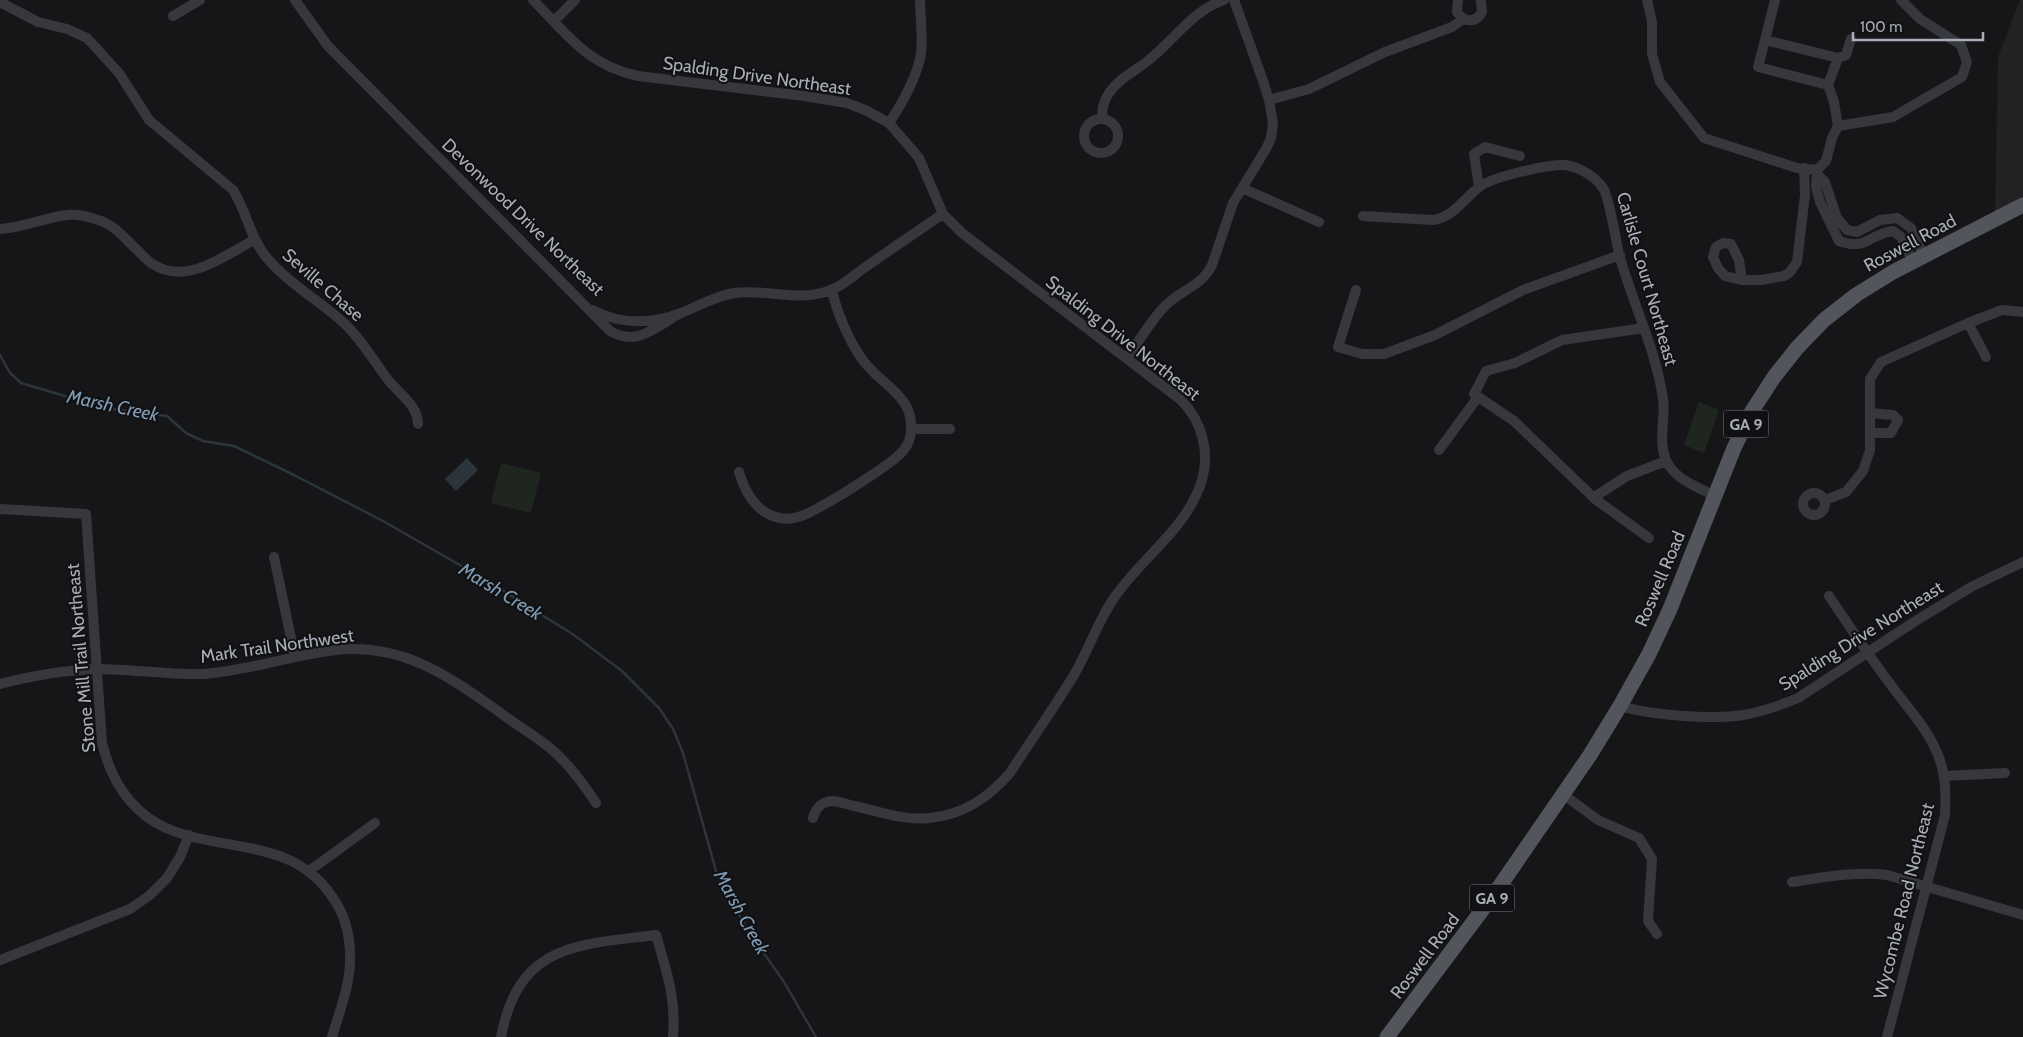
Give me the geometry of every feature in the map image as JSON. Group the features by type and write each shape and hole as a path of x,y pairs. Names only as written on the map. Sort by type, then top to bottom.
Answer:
{"main road":[{"name":"Roswell Road","path":"1387,1037 1495,893 1564,795 1620,706 1643,665 1670,609 1734,448 1752,411 1774,377 1797,348 1840,307 1874,283 2023,205"}],"street":[{"path":"173,16 200,0"},
{"name":"Devonwood Drive Northeast","path":"295,0 328,46 585,306 608,317 631,321 653,321 679,314 707,301 734,293 758,292 797,296 832,290 943,214"},
{"name":"Spalding Drive Northeast","path":"533,0 590,56 604,66 621,72 638,76 847,103 865,110 888,123 920,158 943,214 984,251 1181,400 1194,415 1200,430 1205,464 1202,480 1194,500 1182,518 1112,600 1074,674 1010,773 997,787 966,809 946,816 906,818 833,801 820,806 813,818"},
{"path":"554,21 575,0"},
{"path":"888,123 904,101 920,60 920,0"},
{"path":"1102,119 1104,100 1118,82 1151,59 1201,11 1224,0"},
{"path":"1127,358 1166,306 1198,284 1207,275 1233,203 1271,138 1273,123 1269,100 1234,0"},
{"path":"1458,0 1456,8 1462,19"},
{"path":"1269,100 1309,88 1385,52 1452,27 1462,19 1473,20 1480,15 1483,7 1481,0"},
{"path":"1647,0 1652,22 1652,54 1660,82 1704,138 1817,172"},
{"path":"1775,0 1758,67 1828,85"},
{"path":"1838,126 1893,117 1962,77 1967,62 1960,45 1920,19 1902,0"},
{"name":"Seville Chase","path":"0,2 38,22 77,32 92,44 119,73 148,120 233,190 240,200 254,240 266,258 281,273 343,322 357,336 389,381 415,410 418,424"},
{"path":"1764,40 1838,58 1846,55 1851,39"},
{"path":"1838,58 1828,85 1834,102 1838,126 1832,138 1826,161 1817,172 1816,187 1820,202 1840,241 1850,245 1859,245 1884,232 1893,231 1901,237 1918,259"},
{"path":"1479,186 1474,154 1485,147 1520,156"},
{"name":"Carlisle Court Northeast","path":"1362,216 1443,219 1479,186 1494,179 1529,170 1565,165 1585,171 1604,189 1620,255 1644,328 1664,399 1662,447 1666,462"},
{"path":"1742,280 1761,280 1784,276 1790,272 1797,262 1805,196 1804,168"},
{"path":"1242,188 1319,222"},
{"path":"0,229 13,228 68,215 100,220 115,229 151,263 162,269 175,272 187,272 201,268 254,240"},
{"path":"1356,290 1338,347 1362,354 1384,354 1436,336 1523,290 1620,255"},
{"path":"738,472 750,497 761,510 779,518 797,518 808,514 845,492 898,456 908,444 912,429 911,415 906,402 871,371 856,350 834,301 832,290"},
{"path":"585,306 610,331 618,336 628,338 643,335 679,314"},
{"path":"1825,500 1846,492 1863,471 1870,450 1870,379 1881,362 2002,310 2023,312"},
{"path":"1968,323 1986,357"},
{"path":"1644,328 1562,340 1515,364 1486,372 1474,394 1514,421 1595,499 1649,538"},
{"path":"1439,450 1478,397"},
{"path":"1870,413 1893,415 1898,420 1891,432 1870,433"},
{"path":"912,429 950,429"},
{"path":"1595,499 1596,496 1627,476 1666,462 1677,476 1715,496"},
{"name":"Stone Mill Trail Northeast","path":"0,509 86,514 102,743 114,780 129,800 146,816 166,828 189,835 272,852 292,860 309,871 324,885 338,904 346,922 350,942 350,963 348,981 332,1037"},
{"path":"274,557 296,657"},
{"name":"Spalding Drive Northeast","path":"1620,706 1638,712 1716,717 1743,715 1786,703 1798,698 1971,587 2023,562"},
{"name":"Wycombe Road Northeast","path":"1829,596 1867,653 1931,738 1939,756 1944,776 1945,815 1887,1037"},
{"name":"Mark Trail Northwest","path":"0,684 59,672 97,670 204,674 235,670 337,650 368,650 402,656 431,667 455,681 550,748 575,774 596,803"},
{"path":"1944,776 2005,773"},
{"path":"1564,795 1598,820 1638,838 1652,859 1648,921 1658,934"},
{"path":"309,871 376,823"},
{"path":"0,960 130,909 150,895 167,878 180,857 189,835"},
{"path":"1792,882 1849,873 1887,874 2023,915"},
{"path":"502,1037 505,1019 513,997 522,982 546,959 561,951 580,945 656,935 672,991 673,1037"}],"shaded area":[{"path":"2020,0 2023,0 2023,200 1995,213 1998,57"},
{"path":"1699,402 1719,410 1704,453 1684,445"},
{"path":"467,458 478,470 456,491 445,479"},
{"path":"501,463 541,473 531,513 491,503"}],"waterway":[{"name":"Marsh Creek","path":"0,355 10,373 21,383 105,408 167,416 186,433 203,441 234,446 294,475 383,521 486,580 574,635 622,671 659,708 673,729 683,753 718,878 749,932 784,982 816,1037"}]}
